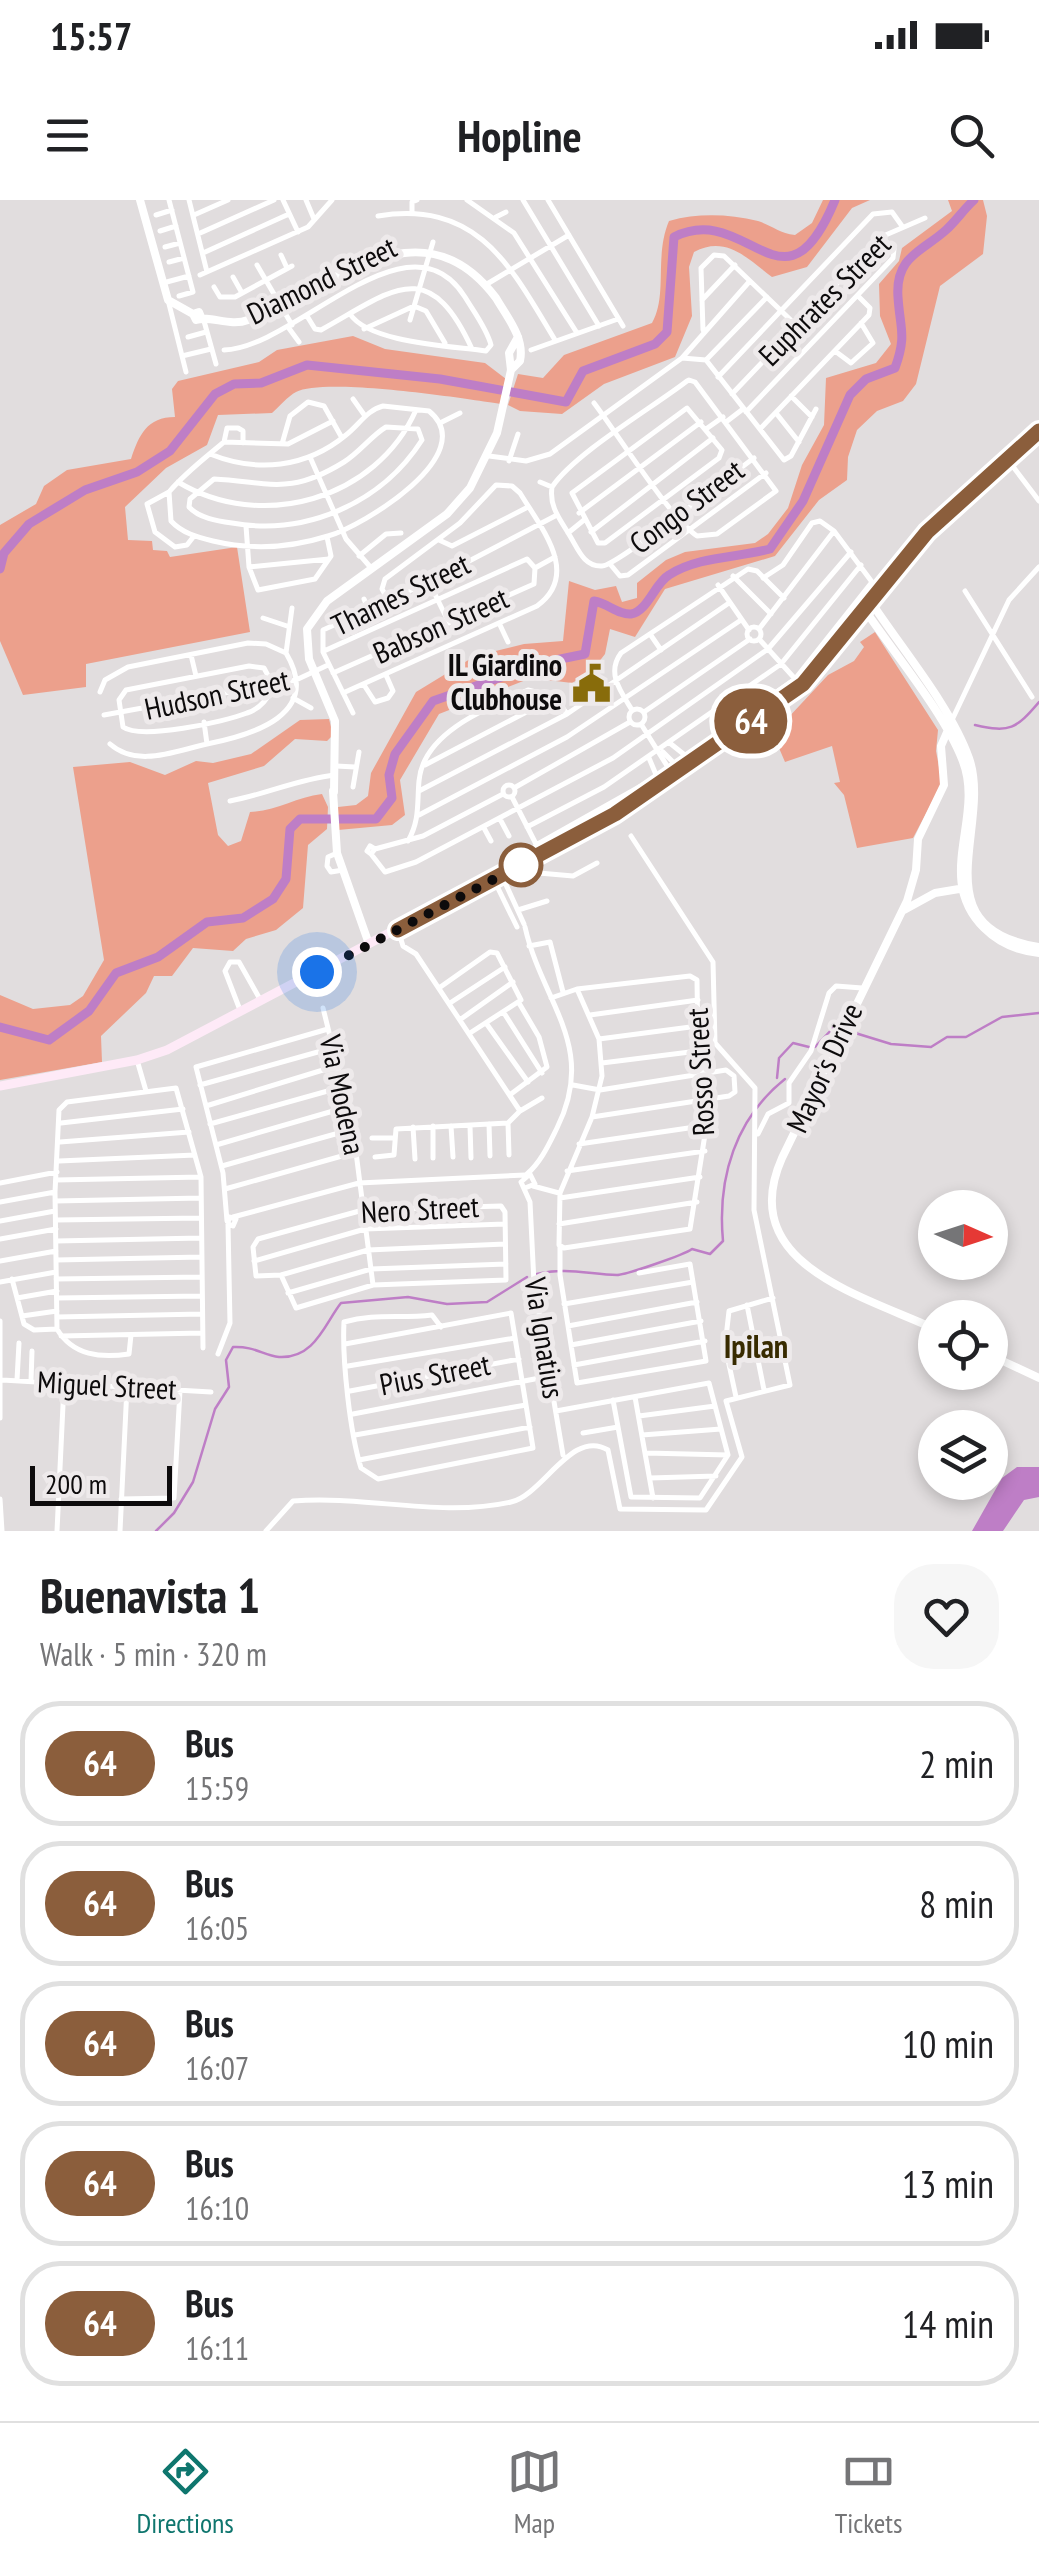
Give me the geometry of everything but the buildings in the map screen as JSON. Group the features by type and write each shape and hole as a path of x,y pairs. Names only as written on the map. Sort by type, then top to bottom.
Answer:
{"main road":[{"path":"0,1086 138,1060 498,878 674,770 798,682 868,606 927,532 1039,431"}],"street":[{"path":"140,200 186,372"},
{"path":"170,200 193,292 179,296"},
{"path":"189,200 204,274 298,232 331,201"},
{"path":"193,216 228,200"},
{"path":"198,234 274,200"},
{"path":"282,200 298,232"},
{"path":"306,200 314,220"},
{"path":"412,211 412,202 417,200"},
{"path":"523,200 599,326"},
{"path":"548,200 623,326"},
{"path":"472,201 496,217 532,258 577,333"},
{"path":"156,214 172,210"},
{"path":"378,216 412,211 436,213 490,242 555,340"},
{"path":"496,217 506,212"},
{"path":"718,377 874,214 892,212 902,226"},
{"path":"202,253 289,214"},
{"name":"Euphrates Street","path":"732,394 881,237 926,218"},
{"path":"160,231 176,226"},
{"path":"487,284 569,234"},
{"path":"706,430 745,410 895,255 881,237"},
{"name":"Diamond Street","path":"421,240 459,253 487,284 518,336 509,353 510,375 489,456"},
{"path":"410,320 433,242"},
{"path":"165,247 180,243"},
{"name":"Diamond Street","path":"199,316 240,322 378,247"},
{"path":"214,288 224,298 242,293 289,267 281,254"},
{"path":"703,330 704,262 720,255 797,326"},
{"path":"169,262 184,258"},
{"path":"257,265 299,342"},
{"path":"702,300 734,266"},
{"path":"224,350 250,347 389,269 426,267 449,278 462,292 490,338 486,352 364,330 350,314"},
{"path":"163,283 188,276"},
{"path":"233,276 242,293"},
{"path":"372,943 332,830 336,721 305,643 315,613 458,503 489,456 509,461 550,454 682,358 750,281"},
{"path":"307,316 315,329 321,330 398,287 420,286 446,304 472,349"},
{"path":"760,430 861,324 870,308 857,296"},
{"path":"682,358 705,359 767,298"},
{"path":"168,300 199,316 216,364"},
{"path":"364,330 414,306 426,311 446,344"},
{"path":"532,350 618,319"},
{"path":"835,351 851,363 873,342 861,324"},
{"path":"188,336 206,332"},
{"path":"692,344 784,460 790,459 816,409"},
{"path":"182,356 211,349"},
{"path":"540,482 552,487 617,434 692,380 776,491 717,534 702,538 689,531 642,466 629,450 617,434 604,417 594,403"},
{"path":"791,396 812,417"},
{"path":"352,399 365,416"},
{"path":"282,444 286,423 302,404 320,403 342,438"},
{"path":"168,492 172,521 194,536 245,546 287,546 343,531 394,502 444,448 440,423 429,412 383,406 310,458 250,465 210,454"},
{"path":"178,482 196,493 254,506 295,504 327,495 368,471 408,427 416,408"},
{"path":"684,409 691,409 706,430 722,454 605,543 598,543 571,495 684,409"},
{"path":"440,423 460,412"},
{"path":"776,413 799,442"},
{"path":"224,442 282,444 306,437 332,421"},
{"path":"579,513 700,422"},
{"path":"408,427 423,436 402,466 335,514 281,526 246,526 191,511 188,504 214,480 275,486 318,476 365,446 383,428 408,427"},
{"path":"194,536 187,545 175,547 155,532 147,504 151,498 168,492 224,442 227,428 243,431 243,444"},
{"path":"509,461 518,434"},
{"path":"591,532 713,438"},
{"path":"310,458 343,531 372,569"},
{"name":"Congo Street","path":"552,487 550,501 588,562 610,564 754,458"},
{"path":"1008,458 1039,502"},
{"path":"610,564 620,576 628,575 766,473"},
{"path":"343,693 537,606 552,592 558,575 556,557 516,489 496,485 440,540 382,582 388,600"},
{"path":"394,502 399,510"},
{"path":"440,540 452,546 528,507"},
{"name":"Thames Street","path":"353,713 322,652 323,630 346,614 368,609 430,582 557,515"},
{"path":"568,533 584,520"},
{"path":"670,744 686,756 798,682 871,586 870,576 824,522 812,524 783,565 763,578"},
{"path":"246,526 245,546 252,584 261,590 311,582 329,559 327,536"},
{"path":"758,639 759,629 834,531"},
{"path":"359,556 386,534 401,533"},
{"path":"512,797 503,794 408,841 373,852 387,872 484,828 586,774 768,649 851,552"},
{"path":"322,652 440,602 527,559 536,568 556,557"},
{"path":"249,567 329,559"},
{"path":"527,827 649,758 781,664 861,566"},
{"name":"Babson Street","path":"332,674 534,584 536,568"},
{"path":"948,727 1009,600 1039,568"},
{"path":"630,722 632,710 615,682 618,655 718,585 751,569 784,598"},
{"path":"733,576 771,614"},
{"path":"430,582 449,623"},
{"path":"718,585 749,630 750,639"},
{"path":"965,591 1032,697"},
{"path":"364,599 368,609"},
{"path":"420,791 567,714 728,603"},
{"path":"868,606 948,727 962,760 969,785 968,819 959,854 973,915 991,934 1014,948 1039,950"},
{"path":"110,744 130,756 159,757 256,734 280,716 293,698 296,680 286,654 286,626 292,608"},
{"path":"263,618 286,626"},
{"path":"419,815 568,737 741,620"},
{"path":"500,625 508,642"},
{"path":"749,630 759,629"},
{"path":"650,634 661,650"},
{"path":"641,724 644,712 750,639 758,639 798,682"},
{"path":"100,692 102,678 128,667 258,642 286,654"},
{"path":"191,655 196,676"},
{"name":"Hudson Street","path":"104,715 296,680 328,665"},
{"path":"257,666 269,673 272,685 267,698 248,713 139,734 123,726 120,700 126,690 196,676 257,666"},
{"path":"364,685 374,702 388,698 393,691 386,675"},
{"path":"408,841 419,815 423,766 448,732 526,690 556,697 567,714"},
{"path":"423,766 556,697"},
{"path":"293,698 310,708"},
{"path":"632,710 644,712"},
{"path":"204,722 207,744"},
{"path":"596,862 563,876 539,873 527,827 512,797 514,788 630,722 641,724 674,770"},
{"name":"Mayor's Drive","path":"918,1321 808,1268 786,1246 774,1223 775,1175 901,914 914,879 918,840 944,785 941,751 948,727"},
{"path":"353,787 359,752"},
{"path":"536,853 656,777 649,758"},
{"path":"230,801 260,796 296,780 355,768"},
{"path":"500,772 506,785 503,794"},
{"path":"506,785 514,788"},
{"path":"500,819 509,836"},
{"path":"484,828 491,841"},
{"path":"266,1531 292,1500 370,1501 439,1509 512,1502 572,1453 600,1446 608,1450 620,1509 706,1510 742,1457 726,1401 790,1385 754,1210 754,1083 715,1043 714,962 631,836"},
{"path":"337,853 328,857 327,866 332,872 344,870"},
{"name":"Via Ignatius","path":"498,878 572,1048 573,1085 532,1185 532,1270 563,1455"},
{"path":"901,914 925,897 964,888"},
{"path":"514,912 547,901"},
{"path":"395,931 403,946 416,954 520,1111"},
{"path":"529,946 550,942 563,992"},
{"path":"439,988 492,951 505,966 519,1003 540,1037 547,1067 511,1095"},
{"path":"241,1011 225,971 230,962 239,962 260,1001"},
{"path":"450,1004 505,966"},
{"name":"Rosso Street","path":"560,1247 693,1226 709,1125 698,1051 696,978 577,989"},
{"path":"460,1019 514,982"},
{"path":"757,1137 768,1114 789,1103 789,1083 811,1051 829,993 836,986 862,988"},
{"path":"551,998 577,989 599,1039 602,1063 592,1118 560,1196 560,1275 577,1384 706,1360 690,1264 639,1272"},
{"path":"590,1015 698,1000"},
{"path":"470,1033 519,1003"},
{"name":"Via Modena","path":"323,1008 353,1129 372,1285"},
{"path":"504,1012 542,1074"},
{"path":"486,1024 528,1083"},
{"path":"599,1039 698,1026"},
{"path":"218,1354 230,1323 232,1221 225,1210 222,1166 196,1067 328,1029"},
{"path":"200,1085 332,1048"},
{"path":"602,1063 698,1051"},
{"path":"138,1060 146,1090"},
{"path":"206,1106 336,1066"},
{"path":"573,1085 600,1090 728,1070 734,1076 734,1094 592,1118"},
{"path":"210,1124 342,1087"},
{"path":"131,1335 132,1350 127,1356 78,1351 59,1333 55,1192 60,1123 64,1103 176,1088 201,1177 203,1348"},
{"path":"374,1157 394,1155 396,1129 508,1122 542,1098"},
{"path":"216,1145 346,1107"},
{"path":"60,1123 183,1109"},
{"path":"508,1122 509,1155"},
{"path":"489,1124 490,1156"},
{"path":"580,1144 709,1125"},
{"path":"433,1126 434,1158"},
{"path":"452,1126 453,1158"},
{"path":"470,1126 471,1158"},
{"path":"413,1127 415,1160"},
{"path":"222,1166 353,1129"},
{"path":"60,1142 189,1132"},
{"name":"Via Ignatius","path":"532,1185 526,1174 553,1136"},
{"path":"372,1138 395,1138"},
{"path":"567,1172 705,1151"},
{"path":"224,1189 356,1152"},
{"path":"59,1161 196,1155"},
{"path":"232,1221 359,1183 526,1174 532,1185"},
{"path":"0,1183 57,1176 201,1177"},
{"path":"493,1177 560,1196 701,1176"},
{"path":"0,1202 55,1192"},
{"path":"55,1201 201,1198"},
{"path":"559,1224 697,1202"},
{"name":"Nero Street","path":"254,1261 258,1239 363,1210 504,1207 505,1224"},
{"path":"0,1221 56,1211"},
{"path":"56,1220 201,1218"},
{"path":"280,1275 296,1308 372,1285 506,1280 506,1244 505,1224 365,1229 254,1261 256,1276 280,1275 368,1250 506,1244"},
{"path":"0,1240 56,1229"},
{"path":"56,1242 202,1238"},
{"path":"0,1262 56,1251"},
{"path":"56,1260 202,1257"},
{"path":"288,1293 370,1270 506,1264"},
{"path":"0,1282 56,1276 202,1276"},
{"path":"12,1280 22,1316 30,1329 59,1333 202,1334"},
{"path":"564,1304 693,1282"},
{"path":"17,1298 202,1296"},
{"path":"736,1397 725,1346 730,1309 773,1298"},
{"path":"567,1326 698,1302"},
{"path":"747,1304 764,1390"},
{"path":"345,1344 442,1328 512,1313 533,1448 378,1479 368,1476 359,1460 350,1391 345,1344 344,1322 385,1314 402,1319 432,1314 442,1328"},
{"path":"22,1316 202,1314"},
{"path":"0,1321 0,1418"},
{"path":"570,1345 701,1321"},
{"path":"348,1366 516,1338"},
{"path":"574,1364 705,1341"},
{"path":"17,1380 19,1343"},
{"path":"30,1381 32,1351"},
{"name":"Pius Street","path":"350,1391 519,1359"},
{"path":"1008,1363 1039,1378"},
{"path":"353,1414 550,1376"},
{"name":"Miguel Street","path":"2,1380 212,1392"},
{"path":"58,1531 64,1383"},
{"path":"556,1411 613,1400 709,1383 728,1455 700,1498 631,1496 613,1400"},
{"path":"120,1531 127,1387"},
{"path":"122,1499 170,1502 174,1498 180,1390"},
{"path":"635,1396 653,1498"},
{"path":"356,1435 526,1404"},
{"path":"639,1416 715,1406"},
{"path":"583,1433 618,1426"},
{"path":"359,1460 530,1427"},
{"path":"642,1436 722,1429"},
{"path":"645,1453 728,1455"},
{"path":"650,1478 716,1476"},
{"path":"0,1500 2,1531"}],"shaded area":[{"path":"823,200 870,200 852,208 807,267 772,277 726,247 706,247 694,252 689,267 692,316 675,357 604,384 562,414 520,411 508,405 518,374 543,378 564,355 652,323 659,300 662,248 669,221 702,216 736,217 795,235 812,223"},
{"path":"948,200 983,200 987,216 983,254 940,286 916,384 903,401 877,411 857,430 848,457 847,480 819,500 775,556 665,589 635,637 610,629 605,654 591,672 572,683 531,678 439,714 400,780 405,815 392,825 338,830 338,807 356,805 368,796 371,773 416,692 475,656 524,644 563,641 569,581 595,590 616,586 622,602 637,598 637,583 666,560 685,552 755,543 768,534 788,508 802,465 824,425 826,378 876,363 891,344 880,316 879,284 899,261 902,248 952,211"},
{"path":"353,336 385,349 485,363 506,379 501,404 395,390 334,387 296,392 272,413 218,415 207,445 166,468 125,507 128,540 152,541 153,550 167,551 170,557 237,547 250,632 86,664 86,687 23,695 0,641 0,525 36,504 44,486 67,470 131,459 137,442 151,424 175,417 172,389 178,381 259,362 277,350"},
{"path":"875,632 938,730 936,751 942,783 913,838 857,848 844,795 834,783 840,782 832,746 785,762 773,734 828,675 854,661 864,647 860,642"},
{"path":"329,719 333,735 327,741 295,739 264,766 208,783 218,835 228,846 241,841 250,812 322,794 328,807 327,829 308,845 303,908 276,930 246,939 233,951 193,948 172,976 154,976 146,993 101,1036 102,1062 0,1080 0,995 33,1009 70,1005 83,996 104,960 73,767 130,762 165,775 196,761 213,763 251,754 300,720"},
{"path":"1017,1467 1039,1467 1039,1497 1024,1500 1003,1531 972,1531 990,1500 1008,1500 1008,1474"}],"waterway":[{"path":"0,569 4,553 29,524 85,490 137,472 170,451 215,394 234,384 261,383 307,365 440,379 566,402 583,371 655,344 667,332 674,237 700,230 723,233 781,256 799,253 816,236 835,200"},
{"path":"0,1027 49,1040 89,1011 116,973 158,957 207,922 243,918 273,899 286,879 290,829 300,819 376,819 392,798 389,775 395,754 433,701 541,663 585,654 594,601 631,614 642,608 664,579 681,569 770,549 803,501 850,395 866,379 895,368 902,339 898,283 906,263 974,200"},
{"path":"975,725 1011,727 1039,702"},
{"path":"852,1032 891,1044 931,1047 947,1037 966,1037 1002,1017 1039,1013"},
{"path":"815,1047 835,1026"},
{"path":"777,1078 779,1058 793,1043 809,1047"},
{"path":"537,1274 567,1271 617,1275 692,1249 710,1254 723,1241 723,1194 733,1151 754,1112 785,1079"},
{"path":"156,1531 174,1513 193,1482 215,1409 229,1387 226,1360 233,1347 291,1356 310,1346 341,1303 408,1297 447,1304 487,1302 527,1277"}],"bus line":[{"name":"64","path":"398,930 615,814 803,684 927,532 1039,431"}],"place":[{"name":"IL Giardino Clubhouse","path":"592,683"}],"district":[{"name":"Ipilan","path":"756,1347"}],"route":[{"path":"317,972 521,865"}]}
